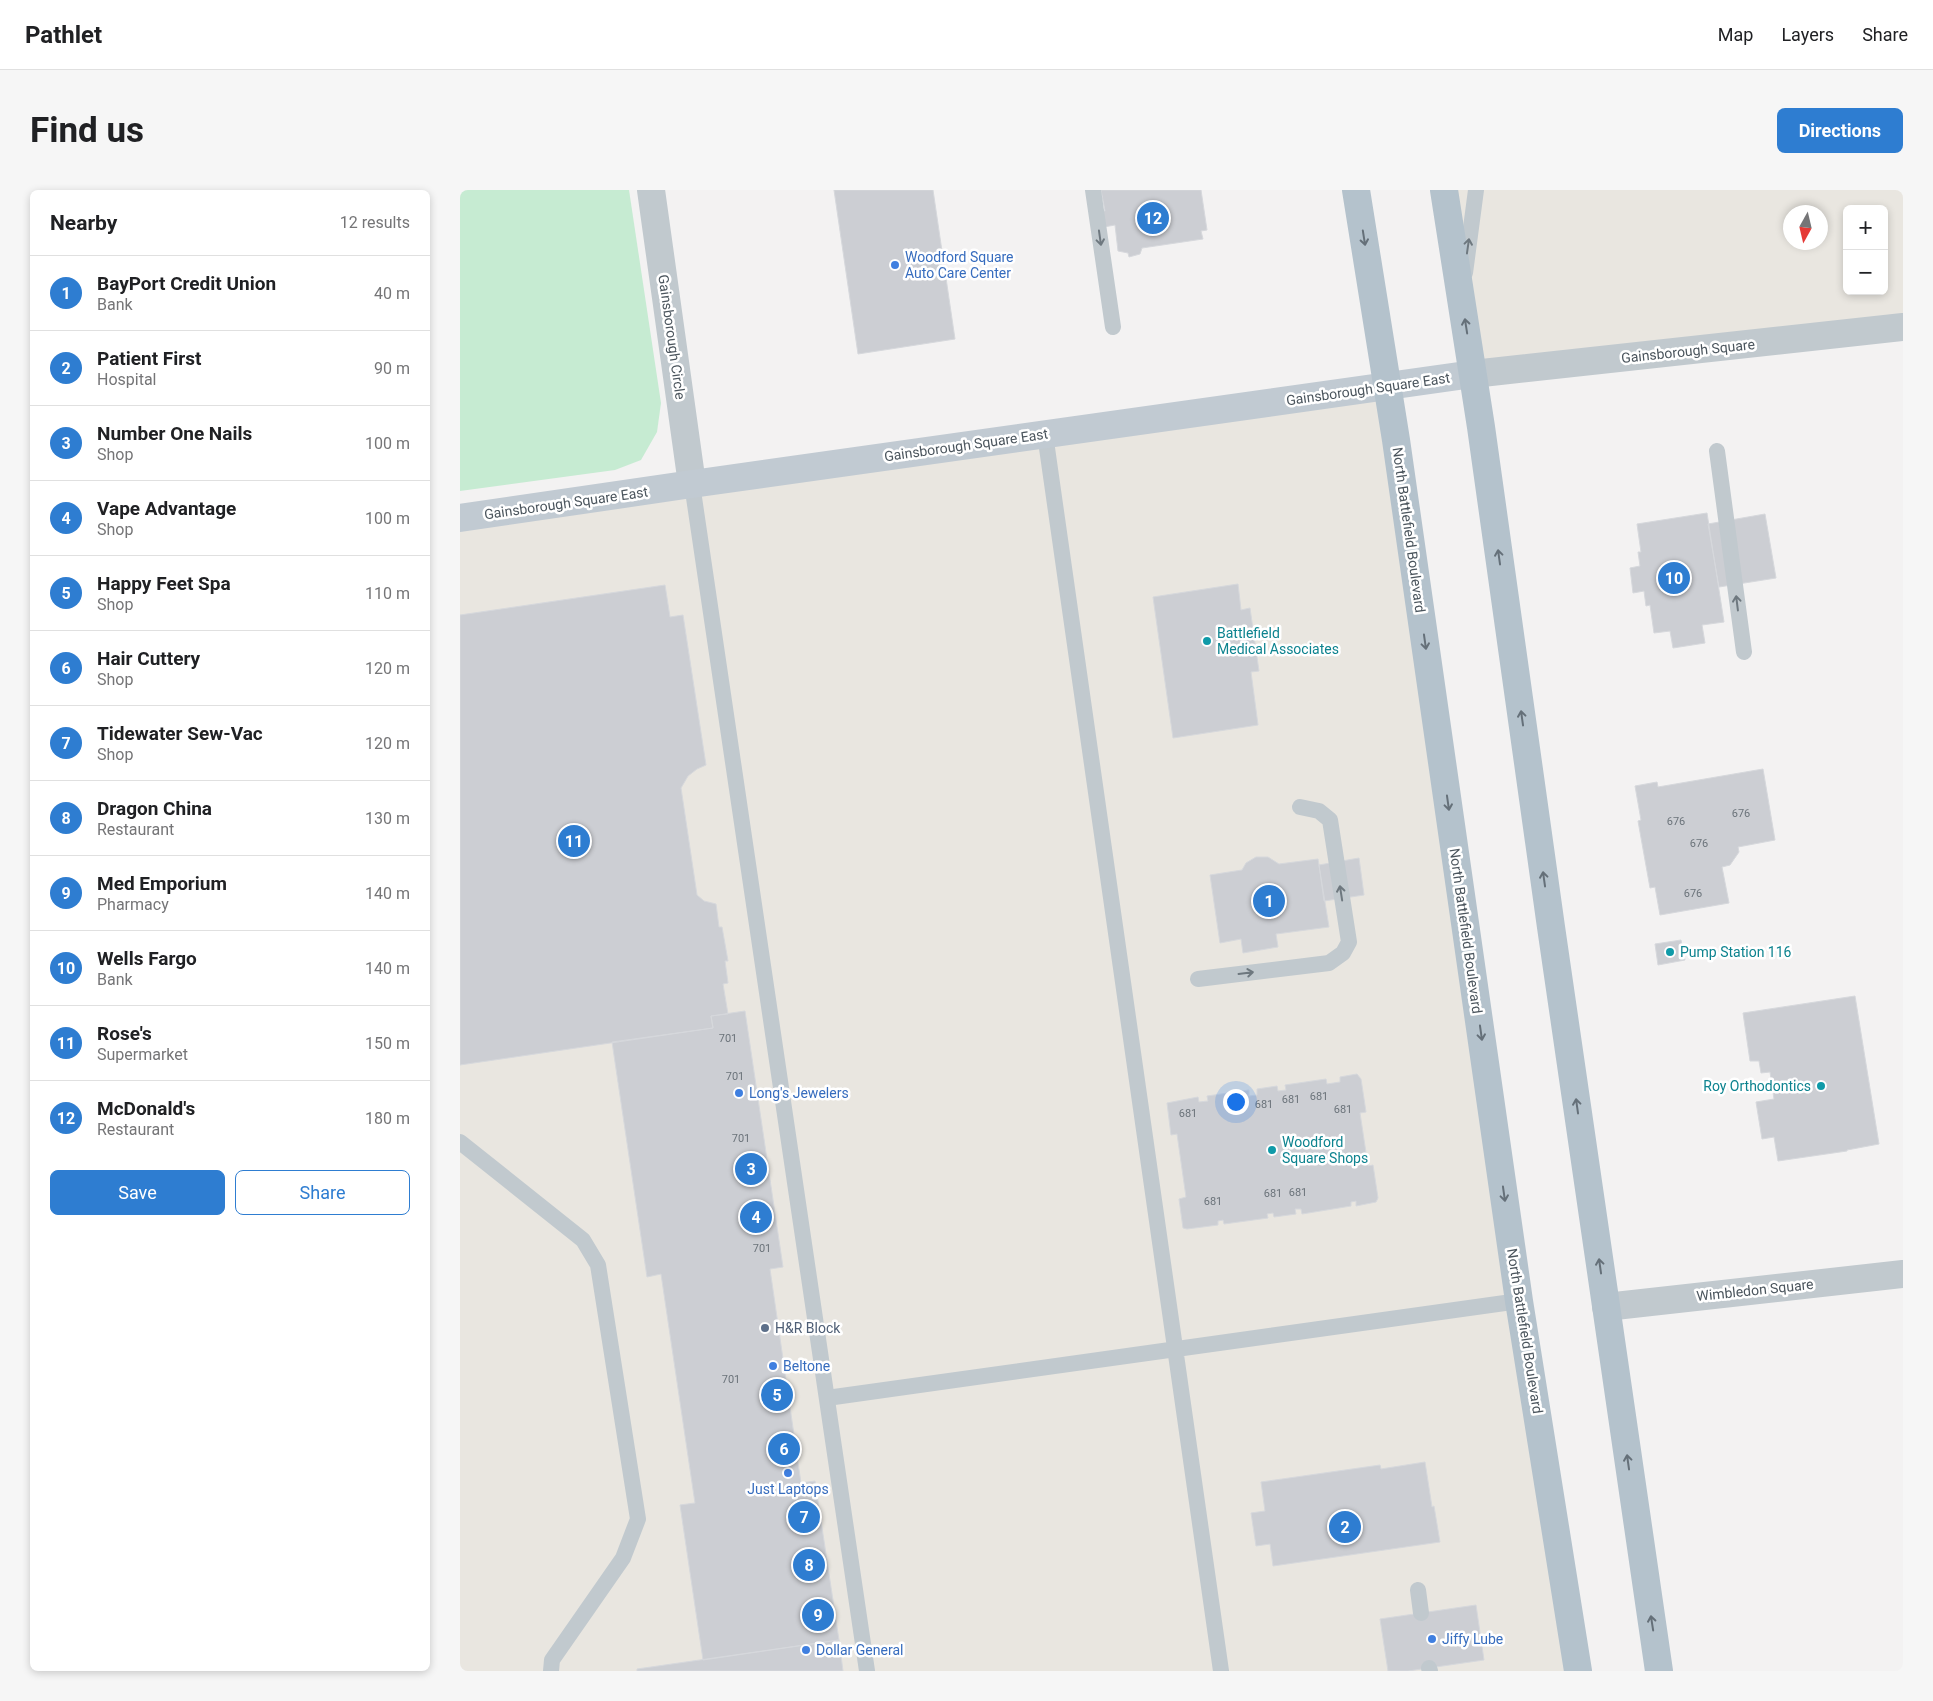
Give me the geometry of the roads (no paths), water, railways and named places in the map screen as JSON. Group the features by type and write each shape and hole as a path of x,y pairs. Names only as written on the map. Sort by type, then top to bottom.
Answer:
{"main road":[{"name":"North Battlefield Boulevard","path":"1356,190 1388,386 1519,1301 1578,1671"},
{"path":"1444,190 1462,295 1659,1671"}],"street":[{"name":"Gainsborough Circle","path":"651,190 692,484"},
{"name":"Gainsborough Square","path":"1473,374 1903,327"},
{"name":"Gainsborough Square East","path":"460,518 1473,374"},
{"name":"Wimbledon Square","path":"1606,1307 1903,1274"}],"lane":[{"path":"1093,190 1113,327"},
{"path":"1462,295 1476,190"},
{"path":"1045,434 1221,1671"},
{"path":"1717,451 1744,652"},
{"path":"692,484 868,1671"},
{"path":"1198,979 1329,963 1343,953 1349,942 1330,820 1319,810 1300,807"},
{"path":"460,1142 583,1240 598,1265 638,1519 623,1558 552,1660 551,1671"},
{"path":"827,1398 1519,1301"},
{"path":"1418,1590 1421,1613"}],"place":[{"name":"McDonald's","path":"1153,218"},
{"name":"Woodford Square Auto Care Center","path":"895,265"},
{"name":"Wells Fargo","path":"1674,578"},
{"name":"Battlefield Medical Associates","path":"1207,641"},
{"name":"Rose's","path":"574,841"},
{"name":"BayPort Credit Union","path":"1269,901"},
{"name":"Pump Station 116","path":"1670,952"},
{"name":"Roy Orthodontics","path":"1821,1086"},
{"name":"Long's Jewelers","path":"739,1093"},
{"name":"Woodford Square Shops","path":"1272,1150"},
{"name":"Number One Nails","path":"751,1169"},
{"name":"Vape Advantage","path":"756,1217"},
{"name":"H&R Block","path":"765,1328"},
{"name":"Beltone","path":"773,1366"},
{"name":"Happy Feet Spa","path":"777,1395"},
{"name":"Hair Cuttery","path":"784,1449"},
{"name":"Just Laptops","path":"788,1473"},
{"name":"Tidewater Sew-Vac","path":"804,1517"},
{"name":"Patient First","path":"1345,1527"},
{"name":"Dragon China","path":"809,1565"},
{"name":"Med Emporium","path":"818,1615"},
{"name":"Jiffy Lube","path":"1432,1639"},
{"name":"Dollar General","path":"806,1650"}]}
